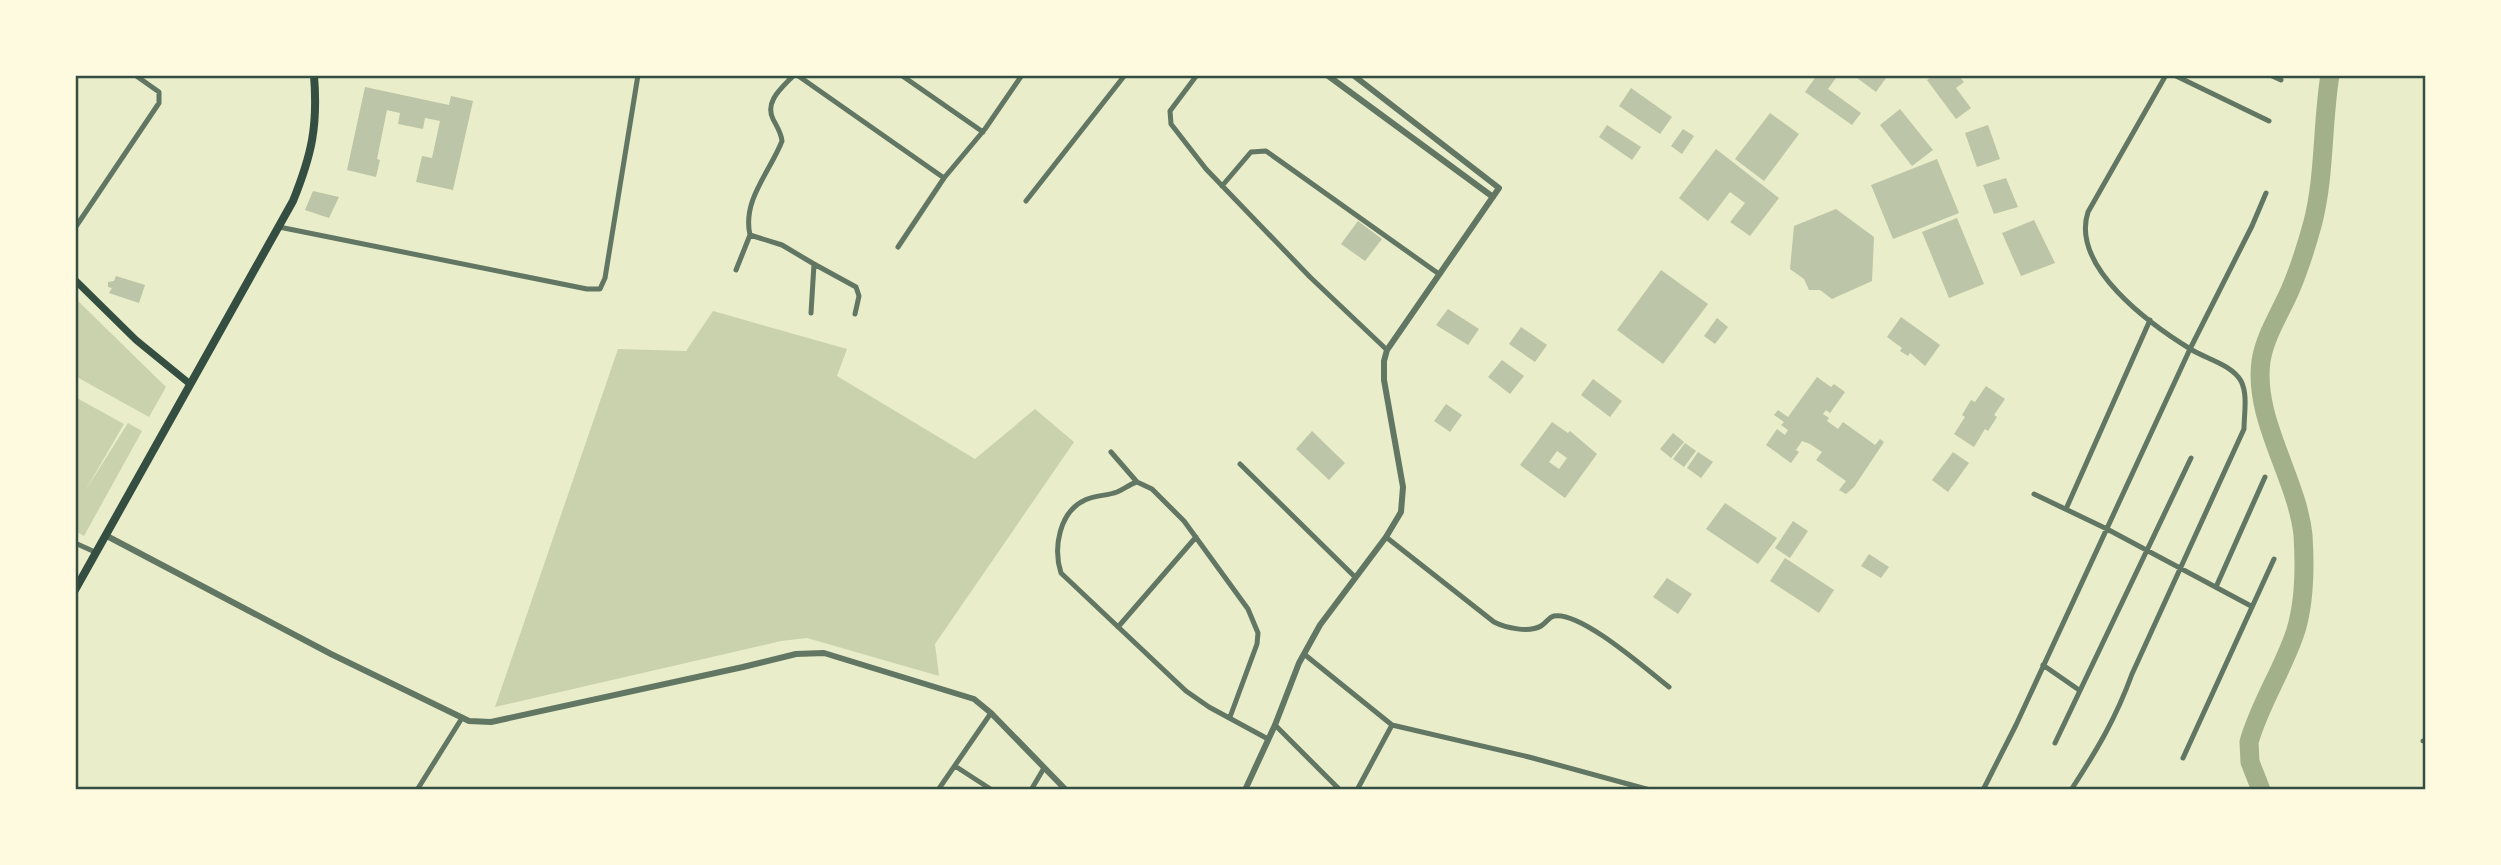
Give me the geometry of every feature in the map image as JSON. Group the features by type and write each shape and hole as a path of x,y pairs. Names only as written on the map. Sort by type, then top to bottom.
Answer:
{"main road":[{"path":"75,590 293,201 310,156 316,117 314,75"},
{"path":"75,280 136,340 190,384"}],"street":[{"path":"75,228 159,103 160,94 156,88 135,75"},
{"path":"279,227 587,289 600,289 605,278 638,75"},
{"path":"736,270 750,235 749,213 753,198 782,141 771,114 771,104 796,75 944,178"},
{"path":"901,75 982,132"},
{"path":"898,247 944,178 982,132 1022,75"},
{"path":"1026,201 1125,75"},
{"path":"1197,75 1170,111 1169,119 1222,186 1325,292 1387,350"},
{"path":"1327,75 1493,197"},
{"path":"1245,790 1304,654 1320,625 1386,537 1401,512 1401,475 1384,380 1387,350 1499,188 1353,75"},
{"path":"2071,790 2105,738 2244,429 2243,387 2235,373 2190,349 2125,300 2109,284 2091,249 2084,224 2104,183 2166,75"},
{"path":"2174,75 2184,77 2269,121"},
{"path":"2270,75 2281,80"},
{"path":"1222,186 1251,152 1266,151 1440,274"},
{"path":"1983,790 2266,193"},
{"path":"750,235 782,245 856,287 859,296 855,314"},
{"path":"811,313 814,264"},
{"path":"2066,509 2150,320"},
{"path":"1111,452 1137,482 1152,489 1184,521 1248,609 1259,634 1230,717"},
{"path":"2054,743 2191,458"},
{"path":"1240,464 1355,577"},
{"path":"2216,587 2264,477"},
{"path":"1137,482 1114,493 1087,499 1076,505 1066,516 1060,533 1059,562 1064,578 1186,691 1209,707 1268,739"},
{"path":"2034,494 2107,529 2251,606"},
{"path":"105,535 331,654 462,718 491,722 776,658 813,652 824,653 974,699 1066,790"},
{"path":"1118,627 1196,537"},
{"path":"1386,537 1501,626 1529,629 1542,626 1556,616 1576,620 1623,650 1669,687"},
{"path":"75,543 95,552"},
{"path":"2183,758 2274,559"},
{"path":"1304,654 1392,724 1650,790"},
{"path":"2043,665 2079,690"},
{"path":"938,790 991,713"},
{"path":"417,790 462,718"},
{"path":"1357,790 1392,724"},
{"path":"1275,725 1340,790"},
{"path":"955,766 992,790"},
{"path":"1031,790 1044,768"}],"green space":[{"path":"75,298 166,387 149,417 75,376"},
{"path":"713,311 847,349 837,376 975,459 1035,409 1074,442 935,644 939,676 807,638 781,641 495,707 618,349 686,351"},
{"path":"75,397 124,424 85,491 128,423 142,431 84,536 75,531"}],"building":[{"path":"1817,75 1838,75 1828,89 1861,113 1852,125 1805,92"},
{"path":"1853,75 1882,75 1886,78 1876,92"},
{"path":"1934,75 1958,75 1964,82 1956,88 1971,108 1956,119 1927,80"},
{"path":"365,87 449,105 451,96 473,101 453,190 416,182 422,156 432,158 440,121 425,118 423,129 398,124 400,113 387,110 376,177 347,170"},
{"path":"1631,88 1672,117 1660,134 1619,106"},
{"path":"1900,109 1933,150 1912,166 1880,125"},
{"path":"1770,113 1799,134 1764,181 1735,159"},
{"path":"1607,125 1641,147 1632,160 1599,137"},
{"path":"1988,125 2000,159 1977,167 1965,133"},
{"path":"1683,129 1694,136 1682,154 1671,146"},
{"path":"1716,149 1779,198 1750,236 1730,222 1745,203 1730,192 1708,221 1679,198"},
{"path":"1937,159 1959,213 1893,239 1871,185"},
{"path":"2006,178 2018,207 1994,214 1983,185"},
{"path":"313,191 339,197 329,218 305,210"},
{"path":"1836,209 1874,237 1872,281 1832,299 1820,290 1809,290 1804,279 1790,269 1794,226"},
{"path":"1957,218 1984,284 1949,298 1922,232"},
{"path":"2034,220 2055,263 2021,276 2002,233"},
{"path":"1358,221 1382,239 1365,261 1341,244"},
{"path":"1661,270 1708,304 1663,364 1617,330"},
{"path":"116,276 145,285 139,303 109,293 112,288 108,287 108,282 114,281"},
{"path":"1448,309 1479,329 1468,345 1436,325"},
{"path":"1901,317 1940,345 1925,366 1910,353 1908,356 1900,351 1902,348 1887,337"},
{"path":"1717,318 1728,327 1715,344 1704,336"},
{"path":"1521,327 1547,345 1535,362 1509,344"},
{"path":"1502,360 1524,376 1510,394 1488,377"},
{"path":"1817,377 1831,387 1834,384 1845,392 1830,413 1826,410 1823,414 1829,418 1827,421 1838,429 1843,422 1875,445 1880,439 1884,442 1854,487 1846,494 1839,490 1846,481 1816,460 1822,452 1810,444 1802,441 1796,450 1799,452 1791,463 1766,445 1777,429 1785,435 1788,430 1781,425 1784,422 1774,415 1778,410 1788,417"},
{"path":"1593,379 1622,401 1610,417 1581,395"},
{"path":"1986,386 2005,399 1994,415 1997,417 1988,431 1985,429 1974,447 1954,434 1965,417 1962,415 1971,400 1975,402"},
{"path":"1446,404 1462,415 1450,432 1434,421"},
{"path":"1552,422 1568,433 1570,431 1597,454 1565,498 1520,465","holes":["1557,451 1567,458 1559,469 1549,462"]},
{"path":"1312,431 1345,463 1329,480 1296,449"},
{"path":"1673,433 1684,442 1671,458 1660,449"},
{"path":"1685,443 1696,451 1684,467 1673,459"},
{"path":"1698,452 1713,462 1701,478 1687,468"},
{"path":"1953,452 1969,463 1948,492 1932,480"},
{"path":"1725,503 1777,538 1758,564 1706,529"},
{"path":"1793,521 1808,531 1790,558 1775,548"},
{"path":"1869,554 1889,567 1881,578 1861,566"},
{"path":"1785,558 1834,590 1819,613 1770,581"},
{"path":"1667,578 1692,594 1678,614 1653,597"}],"waterway":[{"path":"2261,790 2250,762 2249,742 2296,630 2303,595 2304,571 2303,535 2299,514 2263,405 2261,361 2270,333 2297,272 2313,222 2320,186 2330,75"}]}
